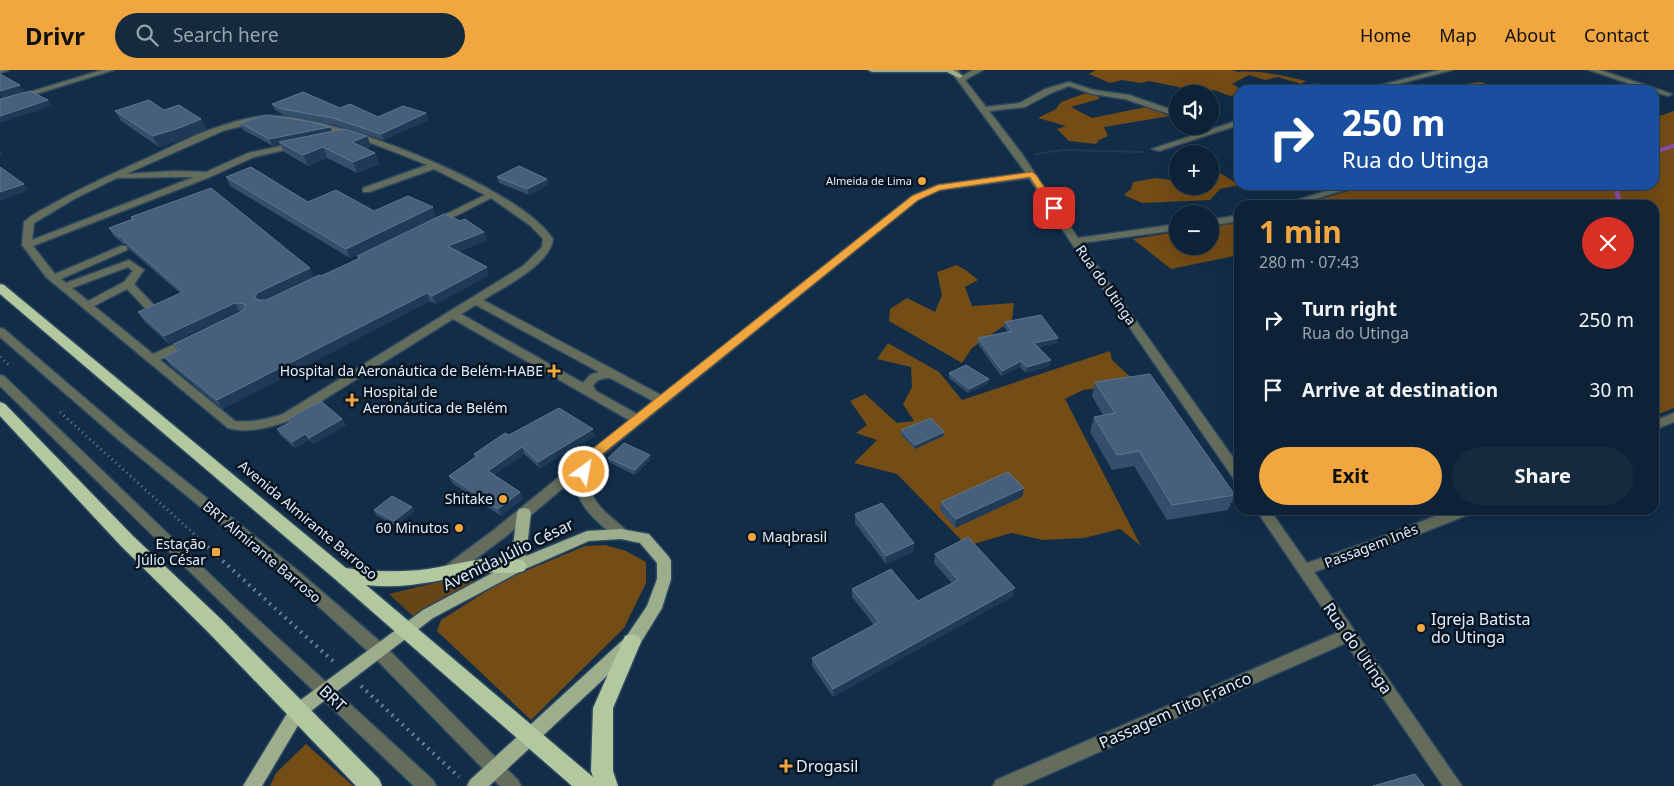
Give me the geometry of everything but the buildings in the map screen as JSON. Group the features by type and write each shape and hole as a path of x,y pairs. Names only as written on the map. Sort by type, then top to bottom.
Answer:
{"highway":[{"name":"Avenida Almirante Barroso","path":"0,288 406,629 588,786"},
{"path":"0,407 126,541 214,626 371,786"},
{"path":"342,575 393,579 422,577 484,566 518,566"},
{"path":"607,786 602,770 603,708 632,642"}],"main road":[{"path":"872,70 948,70 958,75"},
{"path":"518,566 524,513"},
{"name":"Avenida Júlio César","path":"252,786 297,712 428,614 518,566 587,536 622,534 644,538 664,560 664,579 654,608 632,642 495,769 469,783"}],"street":[{"path":"0,72 5,70"},
{"path":"0,102 110,70"},
{"path":"958,75 980,70"},
{"path":"1392,85 1448,70"},
{"path":"1593,70 1640,85"},
{"name":"Rua do Utinga","path":"958,75 1019,156 1234,469"},
{"path":"985,109 1022,105 1048,91 1069,84 1092,92 1126,96 1169,112"},
{"path":"1659,91 1668,94"},
{"path":"281,118 352,134 436,165 493,194 540,227 548,239 548,248 527,268 303,407 270,423 232,425 54,278 27,245 30,222 58,203 209,133 237,122 252,119 281,118"},
{"path":"1219,126 1234,123"},
{"path":"333,138 352,134"},
{"path":"1156,149 1193,135"},
{"path":"27,245 207,175 251,155 304,143"},
{"path":"366,190 436,165"},
{"path":"110,178 146,174 207,175"},
{"path":"449,571 524,513 586,461 915,198 938,188 1032,175"},
{"path":"1304,200 1338,190"},
{"path":"423,228 493,194"},
{"path":"1219,222 1234,219"},
{"path":"1075,240 1169,228"},
{"path":"54,278 124,248"},
{"path":"65,287 129,264 139,270 128,284 87,305"},
{"path":"128,284 149,306"},
{"path":"475,300 662,401"},
{"path":"453,314 638,420"},
{"name":"BRT Almirante Barroso","path":"0,331 124,438 292,574 378,650 512,786"},
{"path":"152,359 202,335"},
{"path":"590,391 587,386 592,378 604,374 612,374"},
{"name":"BRT","path":"0,379 238,610 427,786"},
{"path":"1659,424 1674,417"},
{"path":"586,461 582,484 586,499 597,513 622,534"},
{"name":"Rua do Utinga","path":"1266,515 1453,786"},
{"name":"Passagem Inês","path":"1304,570 1376,545 1452,515"},
{"name":"Passagem Tito Franco","path":"1002,786 1349,635"}],"path":[{"path":"1019,156 1063,150 1129,153 1156,149"},
{"path":"0,357 14,370"},
{"path":"58,410 469,783"}],"shaded area":[{"path":"1096,70 1231,70 1272,74 1306,81 1301,84 1278,77 1265,80 1249,75 1232,84 1234,85 1234,95 1230,96 1219,92 1219,85 1169,85 1149,81 1140,83 1122,80 1110,83 1089,74"},
{"path":"1481,82 1489,85 1455,85"},
{"path":"1086,93 1098,95 1099,99 1071,107 1092,118 1146,107 1169,116 1104,127 1108,136 1099,140 1096,144 1069,141 1057,129 1066,126 1038,118 1056,109 1061,102"},
{"path":"1674,111 1674,408 1659,414 1659,200 1317,200 1352,190 1659,190 1659,116"},
{"path":"1219,174 1234,182 1234,186 1220,189"},
{"path":"1156,178 1169,180 1169,195 1215,195 1210,200 1142,203 1124,195 1131,189 1133,182"},
{"path":"1234,224 1234,256 1171,269 1133,239 1169,233 1169,255 1219,255 1219,226"},
{"path":"957,265 978,280 965,287 972,306 1014,303 1012,320 972,348 962,363 889,321 890,309 907,298 935,312 942,295 937,272"},
{"path":"888,343 939,372 962,400 1110,351 1112,360 1138,384 1083,390 1065,399 1141,546 1120,529 1084,538 1043,540 1011,533 967,546 897,474 854,463 877,440 856,433 867,425 850,401 865,394 897,423 914,421 903,404 912,387 911,367 877,359"},
{"path":"605,545 626,551 646,562 646,583 624,628 531,720 437,631 441,620 504,580 585,546"},
{"path":"467,575 473,582 414,617 389,594"},
{"path":"306,744 353,786 270,786 276,773"}],"waterway":[{"path":"1659,150 1674,146"},
{"path":"1617,190 1618,194"},
{"path":"1617,193 1619,200"}],"place":[{"name":"Almeida de Lima","path":"922,181"},
{"name":"Hospital da Aeronáutica de Belém-HABE","path":"554,371"},
{"name":"Hospital de Aeronáutica de Belém","path":"352,400"},
{"name":"Shitake","path":"503,499"},
{"name":"60 Minutos","path":"459,528"},
{"name":"Maqbrasil","path":"752,537"},
{"name":"Estação Júlio César","path":"216,552"},
{"name":"Igreja Batista do Utinga","path":"1421,628"},
{"name":"Drogasil","path":"786,766"}],"route":[{"path":"584,472 586,461 915,198 938,188 1032,175 1054,208"}]}
